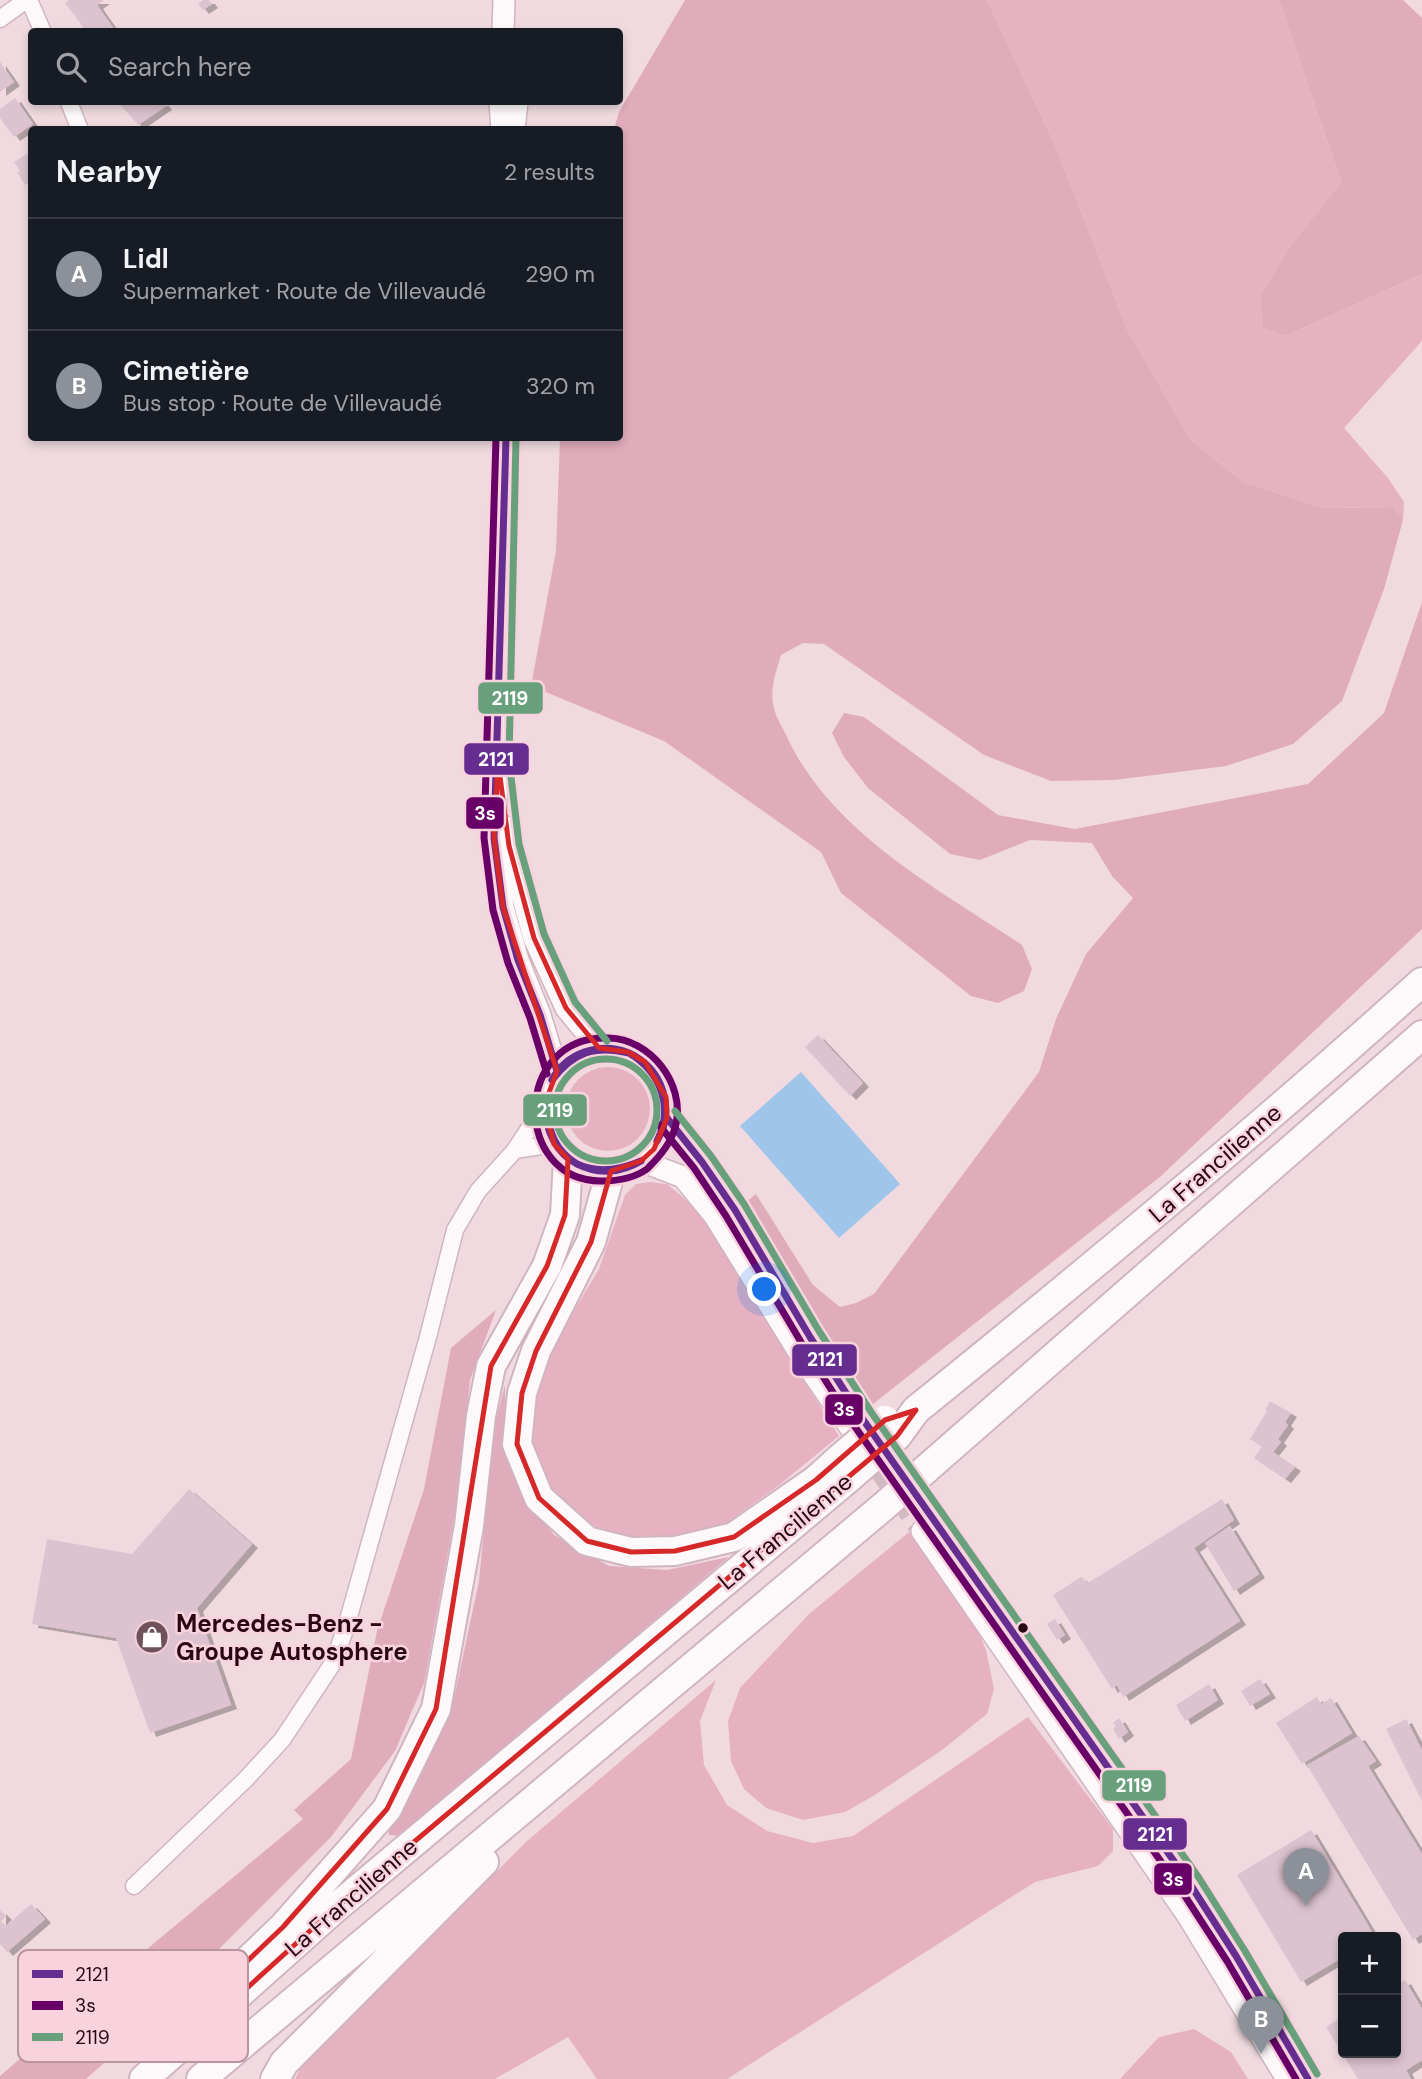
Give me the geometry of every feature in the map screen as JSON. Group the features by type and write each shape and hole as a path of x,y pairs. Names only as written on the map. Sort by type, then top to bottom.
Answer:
{"highway":[{"name":"La Francilienne","path":"873,1425 916,1410 1116,1248 1338,1058 1422,982"},
{"name":"La Francilienne","path":"248,2039 507,1821 723,1644 1422,1035"},
{"path":"248,1960 283,1927 387,1809 436,1709 469,1526 481,1416 491,1366 547,1266 565,1215 561,1152"},
{"path":"611,1171 591,1242 536,1351 522,1394 517,1444 539,1498 587,1541 631,1552 674,1552 734,1537 816,1480 844,1469 873,1425"},
{"name":"La Francilienne","path":"248,1988 333,1910 844,1469"},
{"path":"275,2079 284,2063 492,1854 507,1821"},
{"name":"La Francilienne","path":"144,2079 164,2062"},
{"name":"La Francilienne","path":"201,2079 221,2062"}],"main road":[{"path":"503,28 504,0"},
{"path":"516,28 517,0"},
{"path":"500,105 502,126"},
{"path":"514,126 517,105"},
{"path":"506,441 494,838 503,907 518,960 540,1015 557,1071"},
{"path":"498,761 509,846 534,938 566,1008 599,1048"},
{"path":"599,1048 628,1052 645,1062 659,1078 666,1097 667,1118 654,1149 641,1161 627,1168 611,1171 582,1167 561,1152 545,1125 544,1106 548,1087 557,1071 583,1052 599,1048"},
{"path":"667,1118 735,1210 810,1337 873,1425"},
{"path":"641,1161 683,1177 714,1215 790,1339 873,1425"},
{"path":"1287,2079 1188,1916 929,1527 1191,1884 1308,2079"}],"street":[{"path":"0,19 27,0 41,28"},
{"path":"70,105 78,126"},
{"path":"134,1886 282,1740 333,1663 424,1350 455,1230 478,1191 514,1150 544,1106"},
{"path":"514,1150 561,1152"}],"highlighted area":[{"path":"498,761 509,846 534,938 566,1008 599,1048 628,1052 645,1062 666,1097 667,1118 654,1149 641,1161 611,1171 591,1242 536,1351 522,1393 517,1444 539,1498 587,1541 631,1552 675,1551 734,1537 816,1480 885,1420 916,1410 897,1436 333,1910 193,2037 219,1988 283,1927 387,1809 436,1709 491,1366 547,1266 565,1215 568,1159 554,1144 544,1106 557,1071 503,907 494,838"}],"shaded area":[{"path":"685,0 987,0 1055,145 1128,331 1191,440 1243,482 1323,508 1392,507 1403,520 1384,589 1342,701 1293,744 1226,766 1114,780 1051,781 984,755 824,644 803,643 781,655 773,688 775,712 807,771 831,802 890,856 1022,945 1032,969 1024,991 998,1003 971,996 841,893 821,852 664,741 531,686 556,551 560,441 623,441 623,126 615,126 619,112"},
{"path":"987,0 1279,0 1341,182 1292,244 1260,295 1262,326 1286,336 1422,274 1422,341 1344,428 1388,478 1404,502 1403,520 1391,507 1323,508 1243,482 1191,440 1128,331 1055,145"},
{"path":"1279,0 1403,0 1422,18 1422,274 1286,336 1262,327 1260,295 1292,244 1341,182"},
{"path":"1422,602 1422,929 1161,1176 868,1408 745,1203 756,1194 813,1285 840,1307 874,1294 1039,1072 1056,1019 1086,954 1133,898 1112,876 1092,843 1030,840 980,860 950,854 868,788 844,757 832,733 844,713 864,717 998,815 1075,829 1308,784 1384,713"},
{"path":"608,1067 624,1070 638,1079 647,1093 650,1109 647,1125 638,1139 624,1148 608,1151 592,1148 578,1139 569,1125 566,1109 569,1093 578,1079 592,1070"},
{"path":"636,1184 667,1184 697,1209 839,1436 778,1486 721,1527 664,1543 610,1535 573,1513 542,1478 527,1431 534,1389 551,1349 599,1269 625,1195"},
{"path":"496,1310 470,1380 459,1491 424,1683 395,1751 331,1837 218,1950 146,1950 303,1819 294,1810 351,1759 377,1631 424,1489 451,1348"},
{"path":"505,1385 505,1425 517,1486 554,1535 609,1566 667,1570 729,1557 400,1836 389,1835 389,1826 435,1744 455,1694 479,1581 494,1428"},
{"path":"909,1532 976,1626 986,1650 994,1689 987,1714 942,1750 845,1812 803,1820 766,1808 744,1789 731,1761 728,1721 740,1688 809,1614"},
{"path":"716,1680 700,1721 704,1765 727,1805 767,1831 813,1843 853,1836 1028,1717 1113,1829 1113,1851 1098,1866 1035,1882 727,2079 597,2079 568,2037 495,2079 295,2079 301,2067 527,1841"},
{"path":"1194,2029 1231,2052 1248,2079 1120,2079 1159,2037"},
{"path":"18,2060 105,2062 86,2079 0,2079"}],"water":[{"path":"801,1072 900,1184 839,1238 740,1126"}],"building":[{"path":"69,0 104,0 97,5 113,28 84,28 65,3"},
{"path":"209,0 212,4 203,10 198,4"},
{"path":"0,62 14,82 0,92"},
{"path":"15,98 33,124 14,137 0,118 0,109"},
{"path":"121,105 166,106 138,125"},
{"path":"28,153 28,183 25,185 17,172 20,171 14,162"},
{"path":"818,1035 863,1083 850,1096 805,1047"},
{"path":"1270,1401 1291,1413 1285,1422 1288,1425 1278,1439 1281,1442 1273,1452 1295,1467 1285,1479 1254,1458 1262,1446 1250,1439"},
{"path":"189,1489 252,1544 197,1608 231,1705 150,1733 116,1638 32,1624 47,1539 132,1554"},
{"path":"1222,1499 1234,1520 1194,1548 1240,1621 1123,1697 1117,1685 1112,1689 1053,1595 1081,1577 1088,1583"},
{"path":"1230,1526 1259,1574 1234,1591 1205,1543"},
{"path":"1055,1619 1065,1635 1057,1640 1047,1624"},
{"path":"1260,1679 1270,1694 1250,1706 1241,1691"},
{"path":"1209,1684 1218,1700 1185,1721 1176,1705"},
{"path":"1317,1697 1321,1704 1331,1698 1352,1733 1302,1764 1276,1723"},
{"path":"1119,1718 1128,1732 1119,1739 1113,1729 1116,1726 1113,1723"},
{"path":"1406,1719 1422,1750 1422,1801 1386,1729"},
{"path":"1359,1736 1376,1761 1368,1766 1422,1854 1422,1934 1413,1940 1307,1765"},
{"path":"1311,1830 1372,1932 1338,1932 1338,1960 1301,1982 1237,1875"},
{"path":"31,1904 45,1919 7,1952 0,1944 0,1910 6,1916 1,1921 6,1926"},
{"path":"1405,1980 1422,2009 1422,2060 1406,2070 1411,2079 1358,2079 1345,2058 1401,2058 1401,1982"},
{"path":"1338,2019 1338,2046 1326,2027"}],"tunnel":[{"path":"876,1438 935,1522"},
{"path":"863,1446 922,1531"}],"transit line":[{"name":"3s","path":"496,441 484,838 493,910 508,963 530,1018 547,1074"},
{"name":"2121","path":"506,441 494,838 503,907 518,960 540,1015 557,1071"},
{"name":"2119","path":"516,441 509,760 519,844 544,934 575,1002 607,1041"},
{"name":"3s","path":"647,1169 625,1179 602,1181 572,1175 551,1159 539,1135 535,1108 540,1082 554,1059 577,1043 609,1038 638,1046 661,1066 675,1093 676,1124 672,1137 648,1168"},
{"name":"2121","path":"552,1080 566,1063 585,1052 607,1048 629,1053"},
{"name":"2121","path":"552,1080 568,1063 586,1053 605,1050 629,1053"},
{"name":"2121","path":"629,1053 650,1069 663,1091 665,1116 657,1141"},
{"name":"2121","path":"629,1053 649,1070 661,1092 664,1116 657,1141"},
{"name":"2119","path":"606,1059 626,1063 642,1074 653,1090 657,1110 653,1130 642,1146 626,1157 606,1161 586,1157 570,1146 559,1130 555,1110 559,1090 570,1074 586,1063 606,1059"},
{"name":"2121","path":"545,1108 554,1140 563,1153 577,1164"},
{"name":"2121","path":"545,1108 547,1125 558,1148 577,1164"},
{"name":"2119","path":"675,1111 744,1204 819,1331 871,1412 1199,1878 1317,2074"},
{"name":"2121","path":"667,1118 735,1210 810,1337 862,1418 1190,1884 1308,2079"},
{"name":"3s","path":"659,1125 694,1168 726,1216 853,1424 1181,1890 1227,1961 1296,2079"},
{"name":"2121","path":"577,1164 609,1170 641,1161"},
{"name":"2121","path":"577,1164 593,1170 609,1171 626,1168 641,1161"}],"place":[{"name":"Mercedes-Benz - Groupe Autosphere","path":"152,1637"},
{"name":"Lidl","path":"1306,1906"},
{"name":"Cimetière","path":"1261,2054"}]}
